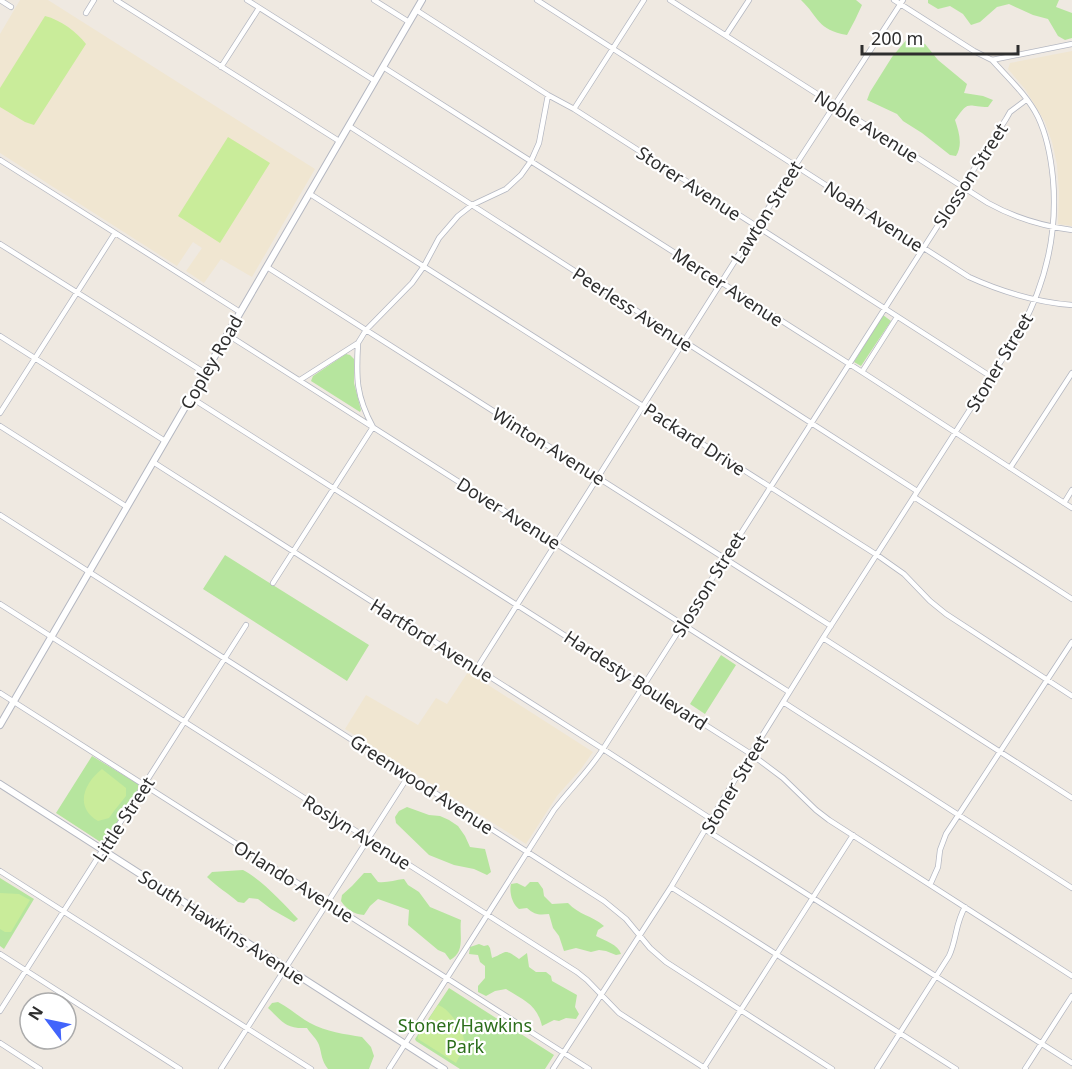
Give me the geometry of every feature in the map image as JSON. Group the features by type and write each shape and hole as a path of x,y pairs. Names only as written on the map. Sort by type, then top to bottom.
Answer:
{"main road":[{"name":"Copley Road","path":"0,725 422,0"},
{"name":"South Hawkins Avenue","path":"0,784 444,1069"}],"street":[{"path":"0,0 11,7"},
{"path":"86,13 94,0"},
{"path":"116,0 339,141"},
{"path":"247,0 375,81"},
{"path":"374,0 409,22"},
{"name":"Noah Avenue","path":"537,0 955,269 1003,292 1035,300 1072,305"},
{"path":"574,109 644,0"},
{"name":"Noble Avenue","path":"670,0 988,203 1013,216 1037,224 1072,230"},
{"path":"726,35 749,0"},
{"name":"Stoner Street","path":"553,1069 671,887 789,692 1024,323 1042,282 1053,228 1054,188 1049,151 1038,117 1016,85 992,60 974,51 901,2 894,0"},
{"name":"Lawton Street","path":"477,668 901,2"},
{"path":"221,67 259,8"},
{"name":"Storer Avenue","path":"416,10 990,376"},
{"path":"992,60 1072,44"},
{"name":"Mercer Avenue","path":"383,67 1072,508"},
{"path":"300,380 358,343 366,330 412,283 444,231 458,216 472,205 506,189 521,175 531,161 540,139 548,95"},
{"name":"Slosson Street","path":"389,1069 555,810 586,772 644,685 1010,112 1026,100"},
{"name":"Peerless Avenue","path":"349,126 917,491"},
{"path":"0,160 240,312"},
{"name":"Packard Drive","path":"310,194 877,555 904,574 946,615 1072,696"},
{"path":"0,413 115,233"},
{"path":"0,244 205,373"},
{"name":"Winton Avenue","path":"267,267 831,626"},
{"path":"862,372 897,317"},
{"name":"Dover Avenue","path":"228,335 789,692"},
{"path":"0,336 165,441"},
{"path":"273,583 373,427 358,391 356,368 358,343"},
{"path":"1010,468 1072,373"},
{"name":"Hardesty Boulevard","path":"190,397 751,754 783,778 816,810 1072,976"},
{"path":"0,426 127,507"},
{"name":"Hartford Avenue","path":"153,462 711,819"},
{"path":"1064,503 1072,490"},
{"path":"914,497 1072,599"},
{"name":"Greenwood Avenue","path":"0,515 617,910 650,948 666,962 832,1069"},
{"name":"Roslyn Avenue","path":"0,604 577,972 622,1016 704,1069"},
{"name":"Little Street","path":"0,1011 246,625"},
{"path":"823,638 1072,798"},
{"path":"930,885 938,867 941,845 946,834 1072,642"},
{"name":"Orlando Avenue","path":"0,693 589,1069"},
{"path":"783,702 1072,888"},
{"path":"221,1069 409,775"},
{"path":"706,830 1072,1063"},
{"path":"704,1069 853,835"},
{"path":"0,871 311,1069"},
{"path":"671,887 956,1069"},
{"path":"877,1069 952,949 957,923 965,907"},
{"path":"0,954 180,1069"},
{"path":"1025,1069 1072,996"},
{"path":"0,1043 40,1069"}],"shaded area":[{"path":"20,0 48,0 315,169 252,277 221,259 204,283 186,271 202,248 193,242 177,266 0,153 0,34"},
{"path":"1072,51 1072,226 1058,224 1057,165 1045,122 1025,89 1008,69 1010,63"},
{"path":"468,672 593,752 557,796 526,844 345,729 366,695 418,725 436,698 447,704"}],"green space":[{"path":"801,0 856,0 862,5 847,35 824,26"},
{"path":"928,0 1059,0 1056,7 1072,13 1072,38 1065,40 1058,36 1048,19 1009,4 997,7 980,22 971,25 963,14 950,6 938,9 928,3"},
{"path":"45,16 68,27 86,44 34,125 0,107 0,88"},
{"path":"908,38 925,44 938,60 967,84 964,93 993,100 988,107 972,105 966,107 955,120 960,143 956,156 950,155 903,121 897,114 867,100 892,57"},
{"path":"228,137 270,163 220,243 178,216"},
{"path":"883,315 891,321 861,366 854,362"},
{"path":"346,354 354,359 354,383 360,412 311,381 313,376"},
{"path":"225,555 369,645 347,681 203,589"},
{"path":"721,655 736,665 705,714 690,704"},
{"path":"92,756 138,784 138,789 105,842 102,843 56,813"},
{"path":"102,769 126,788 126,796 109,818 98,821 86,809 84,795 90,781"},
{"path":"407,807 429,815 440,816 458,826 470,847 485,849 491,872 487,875 429,855 396,823 395,817 399,811"},
{"path":"243,870 265,886 298,919 294,922 258,899 249,898 244,903 238,902 207,877 212,872"},
{"path":"364,873 371,873 378,882 404,879 408,885 419,892 430,907 461,920 461,942 455,957 450,960 445,953 438,950 408,925 409,910 378,899 364,915 354,913 346,907 341,901 342,895"},
{"path":"0,878 34,899 4,949 0,946"},
{"path":"530,882 538,882 543,889 544,896 552,904 568,903 604,926 598,930 596,936 614,945 621,954 616,955 599,950 591,952 576,948 564,951 549,914 537,914 527,908 519,909 513,901 511,884 517,883 525,887"},
{"path":"0,893 19,894 30,900 11,932 0,929"},
{"path":"479,944 488,945 492,958 506,952 519,959 527,953 529,967 536,972 546,972 551,976 552,981 577,995 575,1007 579,1014 576,1019 554,1020 542,1026 537,1012 524,1000 506,989 486,996 478,992 478,986 485,978 485,966 480,962 478,955 469,954 470,947"},
{"name":"Stoner/Hawkins Park","path":"449,988 554,1055 545,1069 460,1069 416,1041 415,1039"},
{"path":"278,1002 322,1029 362,1037 371,1047 374,1056 369,1069 328,1069 318,1043 307,1028 289,1026 268,1008 272,1003"},
{"path":"438,1005 452,1015 464,1039 462,1051 456,1063 418,1039"}]}
